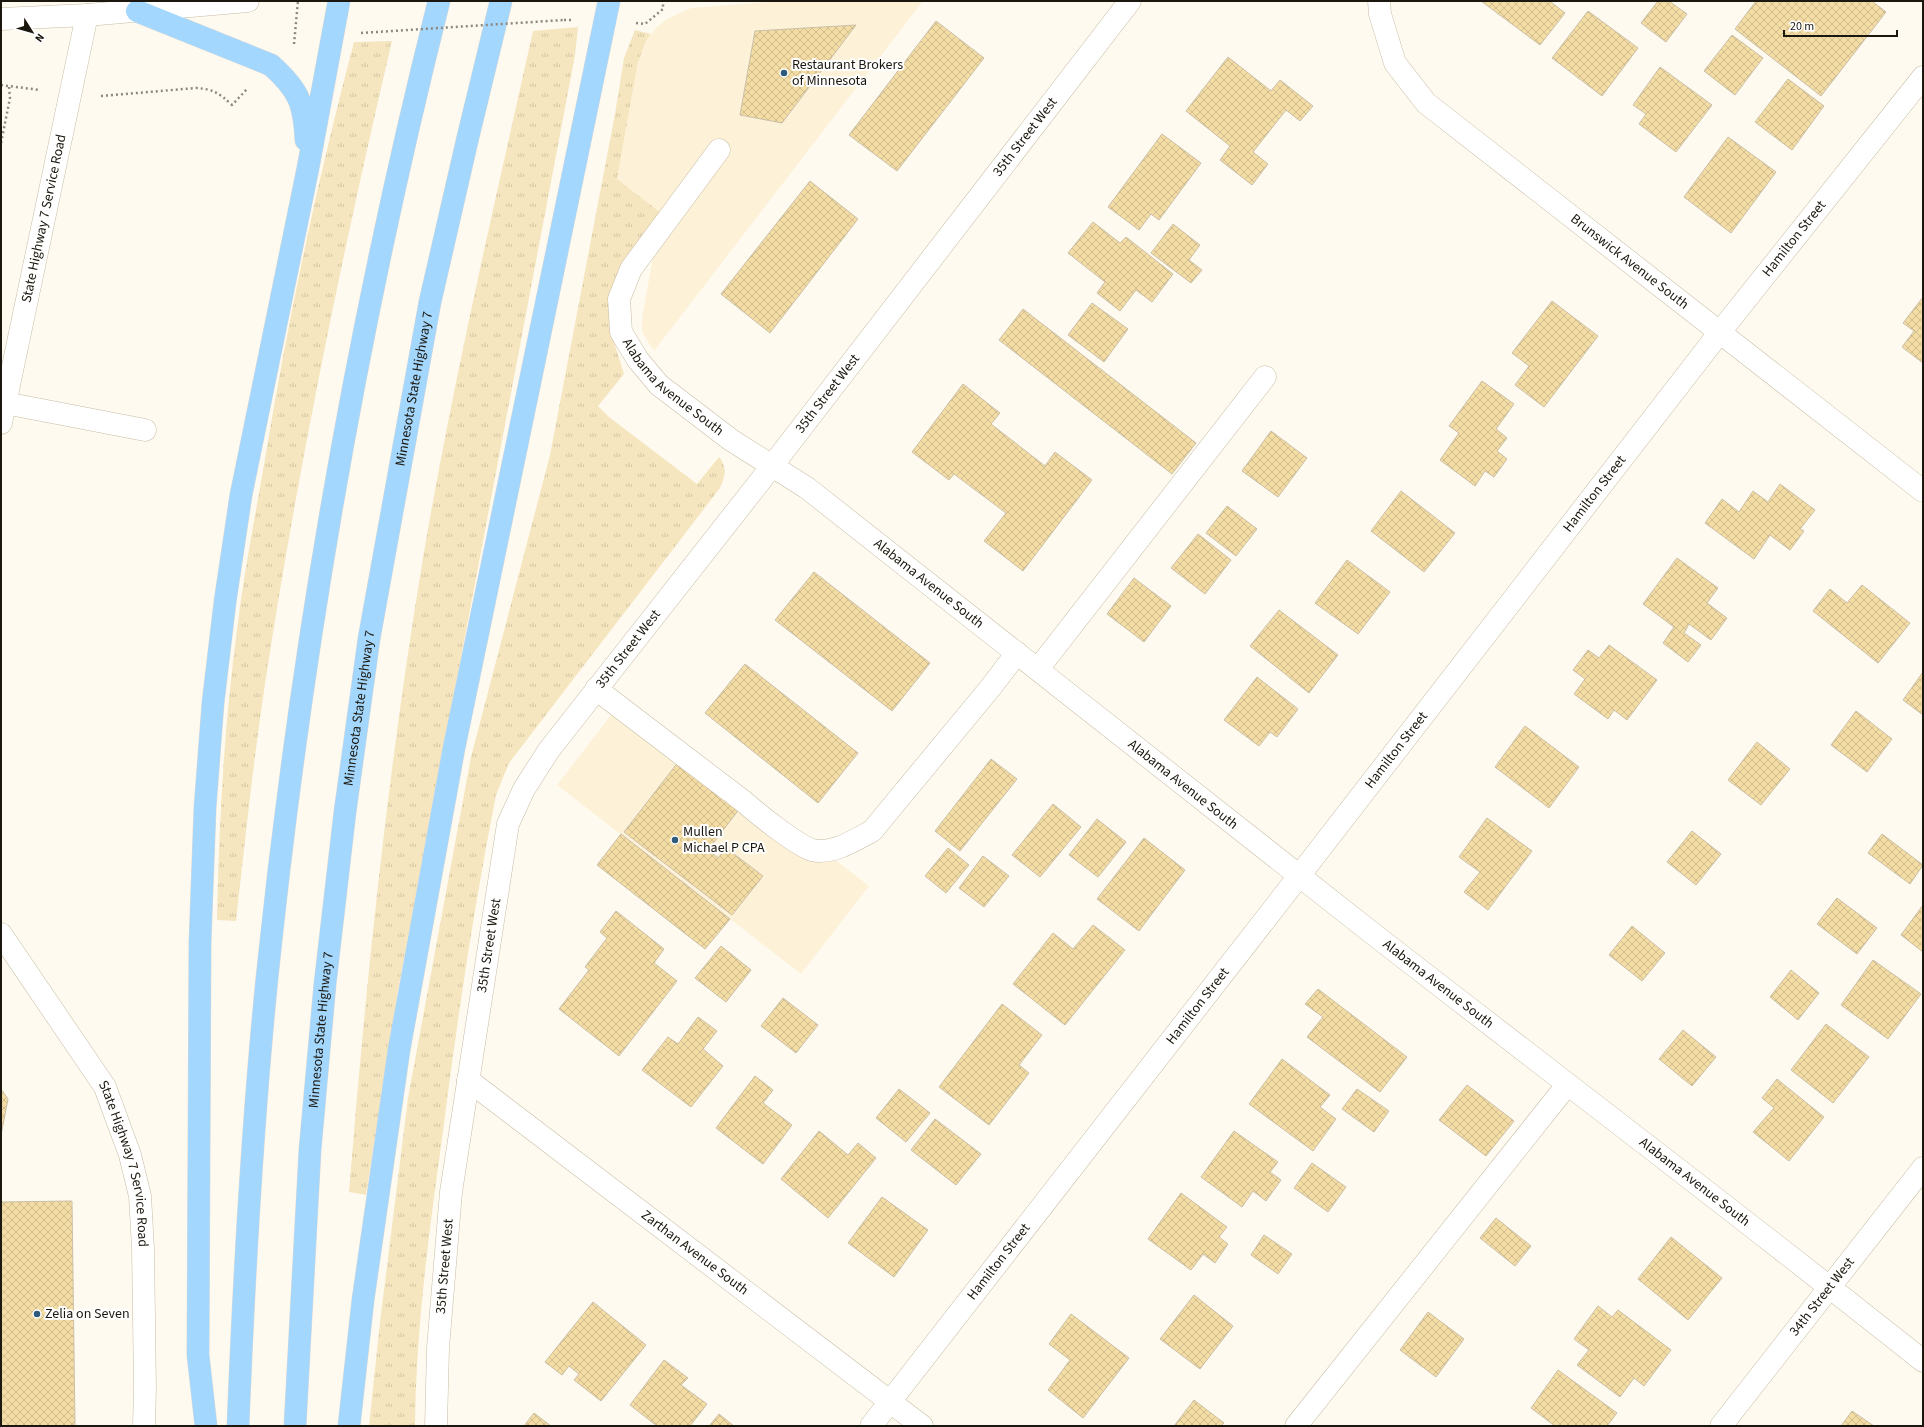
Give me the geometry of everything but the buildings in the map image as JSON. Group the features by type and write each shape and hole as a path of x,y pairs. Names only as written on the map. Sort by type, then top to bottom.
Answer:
{"highway":[{"path":"206,1426 198,1355 200,943 205,808 213,703 225,602 241,495 308,168 339,1"},
{"path":"238,1426 253,1142 267,980 286,808 338,466 402,149 439,1"},
{"name":"Minnesota State Highway 7","path":"296,1426 310,1150 324,992 345,812 369,639 430,302 501,1"},
{"path":"349,1426 363,1300 399,1050 442,810 458,724 609,1"},
{"path":"135,6 248,54 271,65 281,74 296,92 305,114 308,168"}],"street":[{"path":"1,19 87,15 135,6 248,1"},
{"name":"35th Street West","path":"436,1426 438,1348 451,1192 508,824 524,789 549,750 596,688 772,466 1130,1"},
{"name":"Brunswick Avenue South","path":"1378,1 1380,14 1395,64 1426,104 1923,491"},
{"name":"State Highway 7 Service Road","path":"3,413 87,15"},
{"name":"Hamilton Street","path":"872,1426 1300,876 1720,332 1923,77"},
{"name":"Alabama Avenue South","path":"719,150 631,269 619,299 621,332 638,360 659,385 731,440 807,488 1567,1085 1830,1287 1923,1361"},
{"path":"1038,670 1265,377"},
{"path":"3,413 145,430"},
{"path":"596,688 804,846 814,850 830,850 849,843 872,831 991,687 1017,653"},
{"name":"State Highway 7 Service Road","path":"1,934 105,1087 130,1155 140,1196 143,1248 145,1388 144,1426"},
{"name":"Zarthan Avenue South","path":"468,1080 922,1426"},
{"path":"1296,1426 1567,1085"},
{"name":"34th Street West","path":"1721,1426 1923,1168"}],"path":[{"path":"294,45 298,1"},
{"path":"645,24 663,10 663,1"},
{"path":"361,33 564,20"},
{"path":"1,85 9,87 10,98 1,143"},
{"path":"106,96 196,88 210,89 232,104 242,94"}],"shaded area":[{"path":"778,1 923,1 654,351 642,332 642,318 661,213 617,179 638,62 646,41 656,28 667,19 691,8"},
{"path":"625,697 869,886 801,974 557,785"}],"green space":[{"path":"578,27 575,55 398,990 366,1195 349,1192 379,874 399,716 423,558 447,426 533,31"},
{"path":"635,30 651,34 646,41 638,62 617,179 661,213 610,317 614,342 624,374 598,406 609,417 697,484 719,457 724,465 725,472 720,488 509,763 496,795 466,970 432,1216 420,1321 415,1426 369,1426 380,1322 408,1098 471,757 550,455 615,114 624,58"},
{"path":"392,41 322,361 292,522 261,714 249,802 236,921 217,920 223,775 232,666 247,564 294,298 316,195 354,42"}],"place":[{"name":"Restaurant Brokers of Minnesota","path":"784,73"},
{"name":"Mullen Michael P CPA","path":"675,840"},
{"name":"Zelia on Seven","path":"37,1314"}]}
